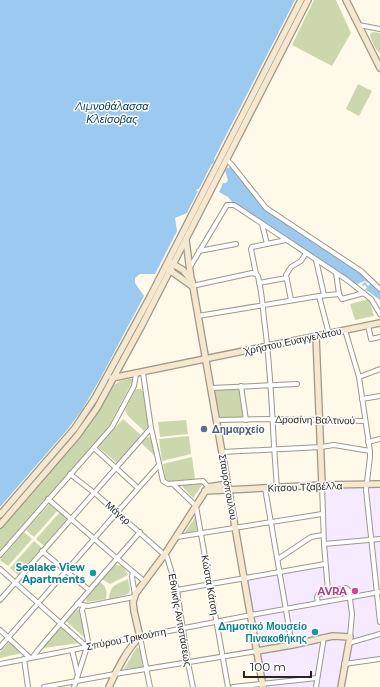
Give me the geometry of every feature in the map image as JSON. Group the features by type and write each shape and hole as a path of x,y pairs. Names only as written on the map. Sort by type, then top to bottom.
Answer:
{"street":[{"path":"0,525 54,457 84,416 106,379 301,0"},
{"path":"0,515 92,417 170,271 308,0"},
{"path":"346,0 380,68"},
{"path":"358,25 380,29"},
{"path":"226,160 232,165 266,208 361,271 380,289"},
{"path":"190,267 227,204 234,205 364,293 371,299 380,314"},
{"path":"262,224 267,244"},
{"name":"Σταυρόπουλου","path":"186,239 205,360 229,487 263,685"},
{"path":"277,488 268,346 259,283 251,249 252,247 286,240"},
{"path":"199,251 236,244"},
{"path":"291,300 286,278 287,271 301,261 306,253"},
{"path":"316,260 324,295"},
{"path":"166,264 173,264 183,270 192,283"},
{"path":"166,264 170,271 192,283 256,274"},
{"path":"336,273 339,294 342,299 364,293"},
{"path":"259,283 286,278"},
{"path":"198,316 291,300 339,294"},
{"path":"319,296 329,334"},
{"name":"Χρήστου Ευαγγελάτου","path":"106,379 205,360 380,323"},
{"path":"368,326 370,339 380,338"},
{"path":"345,330 359,377 370,451 366,485 380,622"},
{"path":"316,336 321,447 322,514 328,591"},
{"path":"359,377 380,369"},
{"path":"77,604 92,606 135,596 144,581 177,537 206,489 203,481 173,484 166,484 163,482 142,372"},
{"path":"0,555 108,431 116,420 134,386 136,374"},
{"path":"211,388 297,384"},
{"path":"241,386 246,420"},
{"path":"362,399 380,396"},
{"name":"Δροσίνη Βαλτινού","path":"217,420 273,419 365,421"},
{"path":"0,600 152,428"},
{"path":"368,442 380,440"},
{"path":"222,452 334,445 370,451"},
{"path":"94,448 138,488"},
{"path":"0,647 159,465"},
{"name":"Μάγερ","path":"70,474 94,492 165,554"},
{"path":"173,484 196,506"},
{"name":"Κίτσου Τζαβέλλα","path":"206,489 229,487 277,488 322,485 380,484"},
{"path":"265,488 287,608 292,645"},
{"path":"48,499 144,581"},
{"name":"Κώστα Κάτση","path":"196,506 228,687"},
{"path":"177,537 200,532 322,514"},
{"path":"0,630 32,658 140,532"},
{"path":"278,559 311,537 323,535"},
{"path":"324,544 380,539"},
{"path":"42,551 89,590"},
{"name":"Εθνικής Αντιστάσεως","path":"165,554 177,590 182,628 193,687"},
{"path":"177,590 325,564"},
{"path":"0,569 87,647"},
{"path":"133,572 132,577 135,596 134,611 150,687"},
{"path":"318,603 317,597 319,594 328,591 346,588 350,597 352,614 341,687"},
{"name":"Σπύρου Τρικούπη","path":"0,664 287,608 378,592"},
{"path":"74,687 88,641 82,610 84,606"},
{"path":"44,687 292,645 324,637 332,636 349,640 380,634"},
{"path":"109,687 132,646 140,637"},
{"path":"316,687 324,637"},
{"path":"72,650 78,676"},
{"path":"24,659 28,687"},
{"path":"344,664 380,659"},
{"path":"232,687 263,685 317,678"}],"shaded area":[{"path":"380,483 380,660 347,665 343,687 262,687 244,576 324,562 321,484"}],"green space":[{"path":"314,0 336,0 351,33 332,66 292,45"},
{"path":"372,32 380,33 380,53 371,40 370,35"},
{"path":"358,84 372,91 359,116 346,109"},
{"path":"369,299 374,316 355,320 350,304"},
{"path":"132,379 132,382 109,426 0,551 0,529 87,428 114,385 120,381"},
{"path":"241,386 246,420 217,420 211,388"},
{"path":"141,389 143,392 149,425 144,431 128,416 125,410 135,390"},
{"path":"123,419 141,435 117,463 98,447"},
{"path":"186,420 188,434 160,437 158,422"},
{"path":"189,436 191,454 162,461 159,439"},
{"path":"149,437 152,440 155,456 141,443"},
{"path":"192,457 195,479 166,484 163,464"},
{"path":"202,482 203,484 193,498 181,485"},
{"path":"50,503 58,510 34,537 26,530"},
{"path":"60,512 68,518 44,546 36,539"},
{"path":"196,516 199,530 186,533 185,532"},
{"path":"24,532 32,539 8,566 0,560"},
{"path":"34,541 42,548 18,575 10,568"},
{"path":"115,565 123,566 128,575 110,584 102,579"},
{"path":"128,579 130,589 129,593 109,599 112,588"},
{"path":"100,582 106,589 106,599 87,602 86,598"},
{"path":"77,609 80,611 86,639 66,621"},
{"path":"61,627 79,643 44,648 44,646"},
{"path":"10,641 22,653 0,658 0,652"},
{"path":"137,647 140,649 143,667 124,669"}],"water":[{"name":"Λιμνοθάλασσα Κλείσοβας","path":"0,0 295,0 214,159 214,162 199,189 197,189 196,191 198,191 187,213 175,218 177,231 155,274 140,274 135,278 135,283 144,296 82,410 67,430 0,507"},
{"path":"231,167 265,209 360,273 370,283 365,281 357,284 354,283 233,203 228,197 219,192 223,183 226,183 228,180 225,171 227,168"},
{"path":"365,282 368,286 371,283 380,292 380,300 365,289 367,288 362,284"}],"place":[{"name":"Δημαρχείο","path":"204,429"},
{"name":"Sealake View Apartments","path":"93,573"},
{"name":"AVRA","path":"355,591"},
{"name":"Δημοτικό Μουσείο Πινακοθήκης","path":"315,632"}]}
